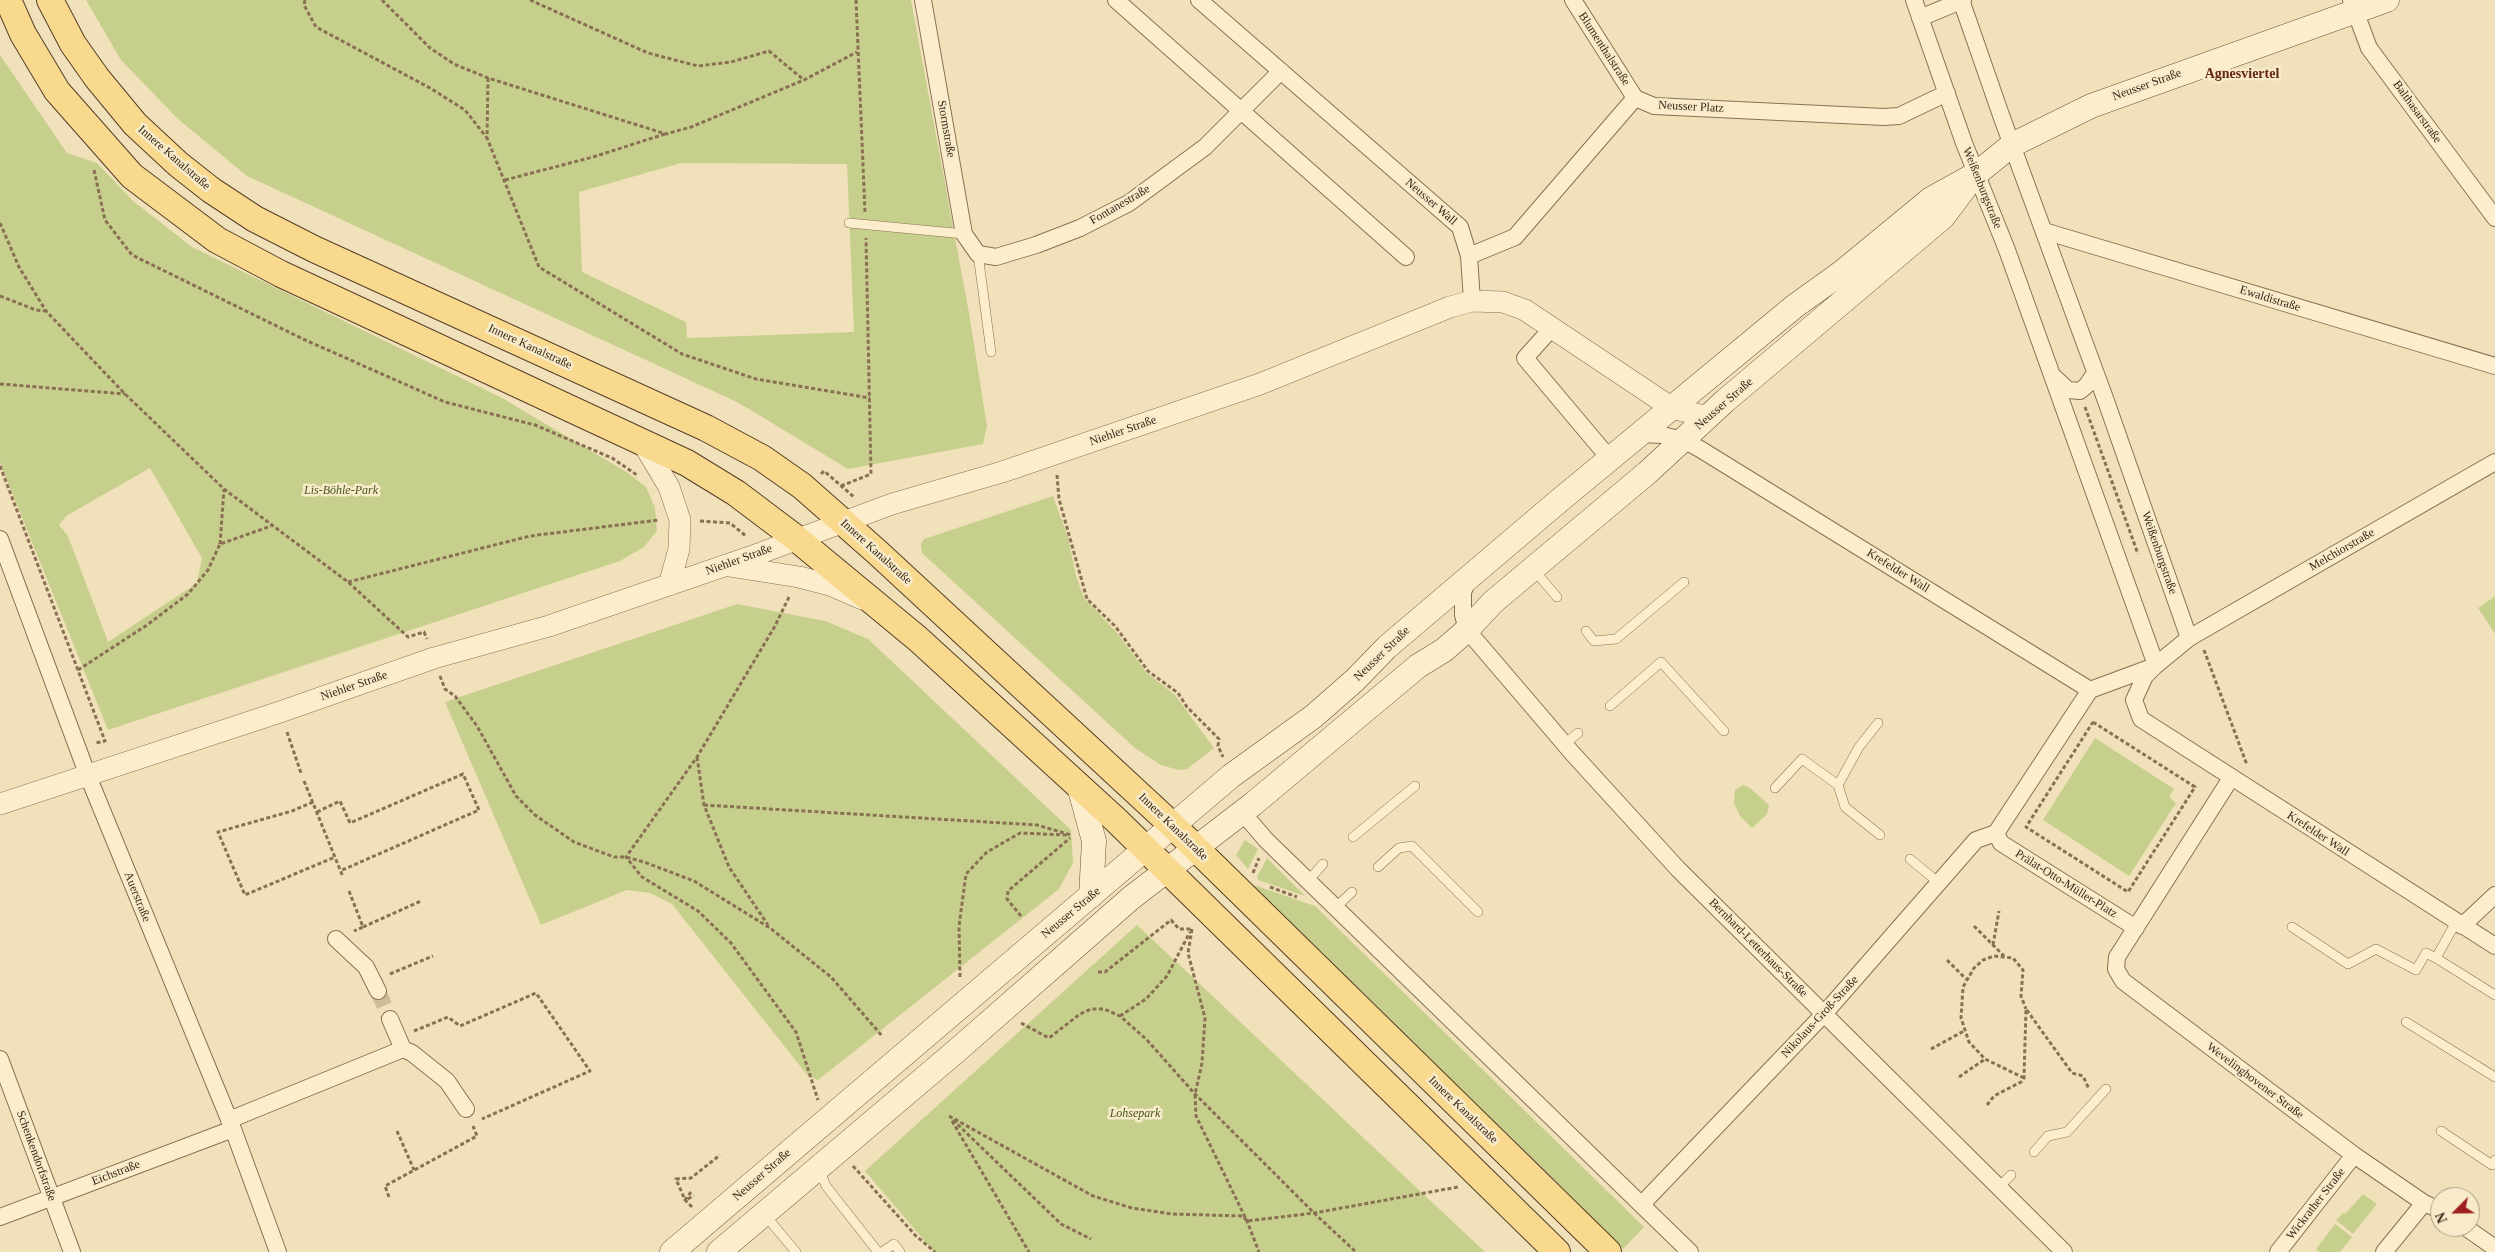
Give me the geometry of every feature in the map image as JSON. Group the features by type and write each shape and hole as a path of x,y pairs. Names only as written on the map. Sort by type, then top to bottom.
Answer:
{"main road":[{"path":"8,0 23,34 58,91 132,176 217,240 281,274 687,463 736,492 797,539 918,639 1080,786 1557,1252"},
{"name":"Innere Kanalstraße","path":"50,0 73,44 97,78 135,124 178,164 211,190 254,219 314,249 706,428 762,458 796,481 843,521 1173,826 1608,1252"},
{"name":"Neusser Straße","path":"676,1251 705,1224 1231,776 1314,716 1355,680 1398,638 1471,575 1795,306 1841,274 1931,199 1976,174 2012,146 2091,106 2353,6 2387,0"},
{"name":"Neusser Straße","path":"718,1252 954,1053 1131,898 1242,812 1418,666 1444,650 1467,630 1493,602 1647,473 1708,417 1943,217 1976,174"},
{"path":"1398,638 1407,637 1418,645 1420,660 1418,666"},
{"path":"1080,786 1091,896"},
{"path":"936,1027 954,1053"}],"street":[{"name":"Stormstraße","path":"923,0 964,234 978,254"},
{"path":"1116,0 1406,257"},
{"name":"Neusser Wall","path":"1199,0 1460,227 1469,256 1472,301"},
{"name":"Blumenthalstraße","path":"1572,0 1635,98"},
{"name":"Weißenburgstraße","path":"1914,0 1976,174 2007,250 2155,665"},
{"path":"1920,18 1962,0"},
{"name":"Weißenburgstraße","path":"1962,0 2012,146 2193,636"},
{"name":"Balthasarstraße","path":"2353,6 2369,48 2495,218"},
{"path":"1240,110 1281,71"},
{"name":"Neusser Platz","path":"1635,98 1654,106 1884,117 1899,116 1947,93"},
{"path":"1469,256 1514,237 1635,98"},
{"name":"Fontanestraße","path":"978,254 996,258 1036,245 1080,228 1129,203 1205,147 1240,110"},
{"name":"Ewaldistraße","path":"2044,231 2495,366"},
{"path":"1472,301 1503,302 1525,310 1672,408 1708,417"},
{"name":"Niehler Straße","path":"0,804 280,712 434,658 549,626 726,565 843,521 933,490 1054,454 1260,384 1442,310 1472,301"},
{"path":"1552,328 1525,358 1610,459"},
{"path":"2052,375 2068,390 2080,391 2087,385 2095,373"},
{"name":"Krefelder Wall","path":"1640,434 1662,435 1683,440 2090,690"},
{"path":"641,440 669,487 680,520 678,550 669,585"},
{"name":"Melchiorstraße","path":"2193,636 2495,462"},
{"name":"Auerstraße","path":"2,549 88,776 231,1124 278,1252"},
{"path":"726,565 799,577 830,585 878,606"},
{"name":"Neusser Straße","path":"1467,630 1462,615 1462,592 1471,575"},
{"name":"Bernhard-Letterhaus-Straße","path":"1467,630 1565,744 1678,869 2064,1252"},
{"path":"1996,833 2090,690 2155,665 2193,636"},
{"name":"Krefelder Wall","path":"2155,665 2145,676 2134,700 2141,720 2495,946"},
{"path":"2136,928 2231,778"},
{"path":"1242,812 1266,840 1690,1252"},
{"name":"Nikolaus-Groß-Straße","path":"1642,1204 1824,1014 1976,840 1996,833"},
{"name":"Prälat-Otto-Müller-Platz","path":"1996,833 2002,843 2136,928"},
{"path":"2459,924 2495,895"},
{"name":"Wevelinghovener Straße","path":"2136,928 2117,957 2116,969 2123,981 2354,1156 2430,1206"},
{"path":"336,939 366,967 376,986"},
{"path":"390,1019 401,1044 447,1081 466,1109"},
{"name":"Eichstraße","path":"0,1217 231,1124 401,1044"},
{"name":"Schenkendorfstraße","path":"0,1059 72,1252"},
{"name":"Wickrather Straße","path":"2278,1252 2354,1156"},
{"path":"2384,1252 2424,1203"},
{"path":"2479,1237 2495,1248"}],"lane":[{"path":"849,223 964,234"},
{"path":"978,254 991,352"},
{"path":"1533,569 1557,597"},
{"path":"1586,631 1594,641 1616,639 1684,582"},
{"path":"1610,706 1661,662 1724,731"},
{"path":"1838,785 1860,748 1878,723"},
{"path":"1565,744 1578,733"},
{"path":"1775,788 1802,759 1838,785 1845,807 1880,835"},
{"path":"1353,837 1415,786"},
{"path":"1378,867 1399,848 1412,846 1478,912"},
{"path":"1910,859 1939,883"},
{"path":"1308,881 1323,864"},
{"path":"1336,907 1352,892"},
{"path":"2436,958 2459,924"},
{"path":"2292,926 2348,964 2376,949 2416,970 2426,953 2495,995"},
{"path":"2406,1022 2495,1077"},
{"path":"2034,1152 2048,1136 2067,1132 2106,1089"},
{"path":"2441,1131 2492,1165 2495,1160"},
{"path":"819,1168 826,1186 878,1252"},
{"path":"1998,1187 2011,1175"},
{"path":"764,1214 796,1252"},
{"path":"882,1252 894,1244 900,1252"}],"path":[{"path":"305,0 304,5 316,27 430,88 464,110 487,138 539,267 682,354 756,379 870,398"},
{"path":"382,0 430,48 454,64 488,78 666,134"},
{"path":"530,0 648,53 698,66 731,62 770,51 804,80"},
{"path":"505,180 691,127 804,80 857,52"},
{"path":"487,138 488,78"},
{"path":"95,172 105,220 132,255 304,339 445,402 535,425 612,458 640,476"},
{"path":"0,223 19,266 46,311 125,394 224,489 348,582 408,637 424,632 445,688 455,696 477,726 516,796 535,814 574,842 614,857 626,857 644,862 694,881 770,928 831,977 883,1037"},
{"path":"0,296 36,310 46,311"},
{"path":"0,384 125,394"},
{"path":"2080,391 2140,560"},
{"path":"1054,454 1059,499 1087,599 1115,626 1148,671 1178,693 1187,707 1219,739 1218,746 1231,776"},
{"path":"0,466 104,741 78,748"},
{"path":"824,471 841,486 871,474"},
{"path":"78,670 147,625 188,594 208,570 220,544 224,489"},
{"path":"348,582 530,536 663,519 661,516"},
{"path":"220,544 272,526"},
{"path":"626,857 697,756 775,626 799,577"},
{"path":"2193,636 2259,796"},
{"path":"280,712 302,774"},
{"path":"2092,722 2195,787 2128,892 2026,826 2092,722"},
{"path":"697,756 704,805 729,866 770,928"},
{"path":"317,812 340,801 350,823 463,774 479,810 340,871"},
{"path":"304,781 343,877"},
{"path":"313,802 292,811 218,832 245,895 335,857"},
{"path":"704,805 1037,825 1084,839"},
{"path":"960,1006 959,926 966,874 987,852 1020,833 1084,839"},
{"path":"1021,916 1007,899 1008,891 1069,839"},
{"path":"626,857 642,877 698,911 731,943 796,1032 825,1122"},
{"path":"1237,890 1254,881 1304,900"},
{"path":"349,891 363,927"},
{"path":"336,939 421,901"},
{"path":"1993,946 1999,911"},
{"path":"1098,972 1105,972 1171,920 1179,929 1192,929"},
{"path":"1974,926 2004,956"},
{"path":"1120,1016 1146,999 1167,976 1192,929"},
{"path":"1192,929 1188,953 1205,1018 1202,1063 1195,1094 1196,1116 1248,1221 1259,1252"},
{"path":"376,986 433,956"},
{"path":"2024,1078 1985,1059 1969,1042 1964,1031 1960,1002 1966,979 1982,960 1994,956 2012,958 2022,970 2021,996 2026,1008 2072,1072 2083,1076 2089,1089 2098,1098"},
{"path":"1947,960 1966,979"},
{"path":"389,1197 385,1186 477,1136 472,1124 590,1072 536,993 460,1026 448,1017 401,1044"},
{"path":"1986,1105 1994,1096 2022,1082 2024,1078 2026,1008"},
{"path":"1018,1022 1049,1038 1080,1014 1091,1009 1104,1009 1120,1016 1146,1040 1195,1094 1314,1213 1356,1252"},
{"path":"1931,1049 1964,1031"},
{"path":"1959,1077 1985,1059"},
{"path":"949,1116 1093,1196 1132,1208 1172,1214 1243,1216 1248,1221"},
{"path":"949,1116 1061,1224 1091,1239"},
{"path":"949,1116 1029,1252"},
{"path":"397,1131 414,1170"},
{"path":"839,1151 916,1236 936,1252"},
{"path":"705,1224 685,1200 676,1179 691,1178 720,1155"},
{"path":"1248,1221 1314,1213 1485,1182"},
{"path":"685,1200 691,1192"},
{"path":"685,1200 694,1196"}],"green space":[{"path":"86,0 911,0 969,313 987,426 983,444 848,469 739,403 247,176 178,119 121,60","holes":["681,163 847,164 854,332 687,338 686,322 582,272 579,192"]},
{"name":"Lis-Böhle-Park","path":"0,55 67,153 97,163 133,201 192,247 502,398 628,473 646,487 655,508 657,531 644,547 620,561 108,730 0,463","holes":["150,468 202,558 197,583 108,642 68,536 59,525 66,516"]},
{"path":"1053,496 1068,537 1076,576 1084,598 1117,633 1146,672 1175,695 1214,748 1187,769 1178,770 1161,765 1135,748 922,553 921,544 924,539"},
{"path":"2495,596 2495,634 2478,608"},
{"path":"737,604 825,621 868,639 1071,830 1073,863 1059,889 818,1080 808,1076 672,904 650,893 627,890 541,925 445,702"},
{"path":"2095,738 2174,789 2169,797 2176,803 2129,876 2043,820"},
{"path":"1743,785 1750,788 1769,805 1767,814 1752,828 1740,816 1734,803 1735,790"},
{"path":"1245,840 1258,849 1248,869 1236,855"},
{"path":"1267,858 1305,896 1258,880 1257,877"},
{"path":"1254,885 1315,906 1644,1227 1623,1249 1252,886"},
{"name":"Lohsepark","path":"1137,925 1485,1252 934,1252 865,1171"},
{"path":"2363,1194 2377,1204 2353,1234 2336,1220 2343,1213 2345,1214"},
{"path":"2335,1224 2352,1237 2340,1252 2319,1252 2316,1249"}],"tunnel":[{"path":"378,991 390,1019"}],"district":[{"name":"Agnesviertel","path":"2242,74"}]}
